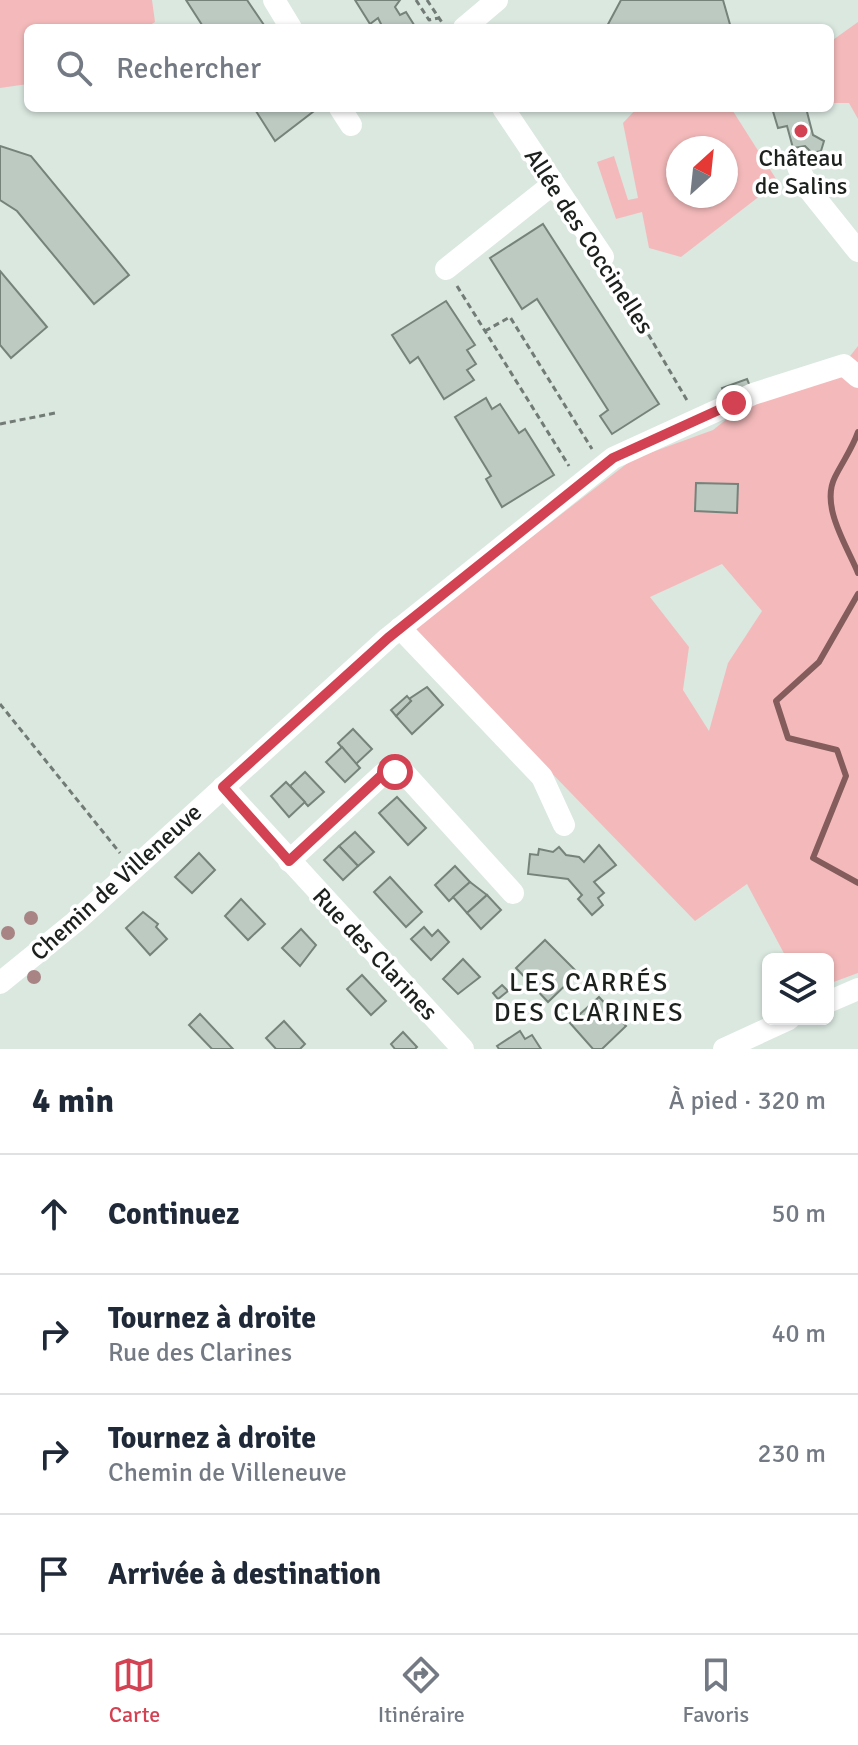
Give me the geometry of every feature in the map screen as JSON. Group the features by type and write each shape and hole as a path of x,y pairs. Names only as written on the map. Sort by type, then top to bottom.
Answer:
{"street":[{"path":"274,0 289,24"},
{"path":"469,24 497,0"},
{"name":"Allée des Coccinelles","path":"506,112 603,257"},
{"path":"798,167 810,191 858,251"},
{"path":"446,269 553,184"},
{"name":"Chemin de Villeneuve","path":"0,983 400,628 613,458 753,394 853,366"},
{"path":"400,628 542,777 564,825"},
{"path":"289,861 383,774 395,772 406,775 513,893"},
{"name":"Rue des Clarines","path":"223,787 463,1049"},
{"path":"834,999 858,989"},
{"path":"724,1049 776,1025"}],"path":[{"path":"416,0 429,20 439,18"},
{"path":"427,0 443,24"},
{"name":"Allée des Coccinelles","path":"603,257 688,400 685,425"},
{"path":"446,269 572,472"},
{"path":"485,331 510,317 593,450"},
{"path":"0,424 55,413"},
{"path":"568,465 580,458"},
{"path":"0,704 133,868"}],"shaded area":[{"path":"0,0 152,0 155,22 152,24 24,24 24,85 0,88"},
{"path":"858,22 858,119 849,103 834,103 834,39"},
{"path":"633,112 734,112 778,182 681,257 649,248 642,212 616,219 597,162 614,156 628,200 638,198 623,123"},
{"path":"858,346 858,973 834,982 834,953 784,953 747,884 695,921 412,629 633,459 713,430 737,411 835,375","holes":["722,564 762,611 728,663 709,731 683,690 689,647 650,597"]}],"building":[{"path":"186,0 247,0 263,24 201,24"},
{"path":"355,0 400,0 395,7 400,15 406,12 414,24 381,24 378,18 370,24"},
{"path":"621,0 723,0 730,24 608,24"},
{"path":"257,112 313,112 275,141"},
{"name":"Château de Salins","path":"773,112 807,112 813,135 824,141 821,151 812,153 805,146 793,148 787,126 778,128"},
{"path":"0,146 31,156 129,275 94,304 17,211 0,200"},
{"path":"543,224 659,404 612,434 600,416 608,410 537,299 522,309 490,258"},
{"path":"0,271 47,327 11,358 0,345"},
{"path":"446,301 475,345 467,350 476,364 467,370 474,380 444,399 418,357 410,363 392,335"},
{"path":"747,379 752,391 727,401 722,388"},
{"path":"486,398 492,409 500,404 519,433 525,429 554,475 502,507 486,479 491,476 455,417"},
{"path":"696,483 738,484 737,513 695,511"},
{"path":"427,687 443,705 412,734 396,716 411,701 409,699"},
{"path":"407,696 411,701 396,716 391,710"},
{"path":"353,729 372,749 356,764 338,743"},
{"path":"342,747 360,768 345,782 326,762"},
{"path":"305,772 324,792 308,806 290,786"},
{"path":"286,782 305,802 289,817 271,796"},
{"path":"397,797 426,828 408,845 379,813"},
{"path":"355,832 374,852 358,866 339,846"},
{"path":"599,845 616,865 594,882 604,893 598,898 603,905 592,915 578,899 582,895 568,879 528,874 530,854 538,855 539,849 553,852 559,847 566,855 579,857 584,862"},
{"path":"339,846 358,866 343,880 324,860"},
{"path":"199,853 215,870 192,893 175,877"},
{"path":"455,866 470,882 449,901 435,885"},
{"path":"390,877 422,912 406,927 374,892"},
{"path":"470,882 487,895 467,913 453,897"},
{"path":"487,895 501,910 481,929 467,913"},
{"path":"241,899 265,924 248,940 225,916"},
{"path":"143,912 158,924 156,927 167,939 150,955 126,928"},
{"path":"424,927 432,936 438,930 449,942 431,960 411,939"},
{"path":"301,929 316,945 300,966 282,948"},
{"path":"545,940 578,973 548,1002 516,968"},
{"path":"463,959 480,977 458,994 443,979"},
{"path":"362,975 386,1001 371,1015 347,989"},
{"path":"502,985 508,991 498,999 493,993"},
{"path":"599,997 626,1026 602,1049 593,1049 570,1023"},
{"path":"200,1014 233,1049 212,1049 189,1025"},
{"path":"284,1021 305,1044 300,1049 276,1049 266,1038"},
{"path":"520,1031 525,1039 532,1035 541,1049 499,1049 497,1046"},
{"path":"403,1032 417,1047 415,1049 395,1049 391,1044"}],"waterway":[{"path":"858,432 831,488 837,526 858,573"},
{"path":"858,594 819,662 776,701 788,738 837,750 846,776 813,858 858,883"}],"place":[{"name":"Château de Salins","path":"801,131"}],"district":[{"name":"LES CARRÉS DES CLARINES","path":"589,997"}],"route":[{"path":"395,772 383,774 289,861 223,787 388,638 613,458 734,403"}]}
